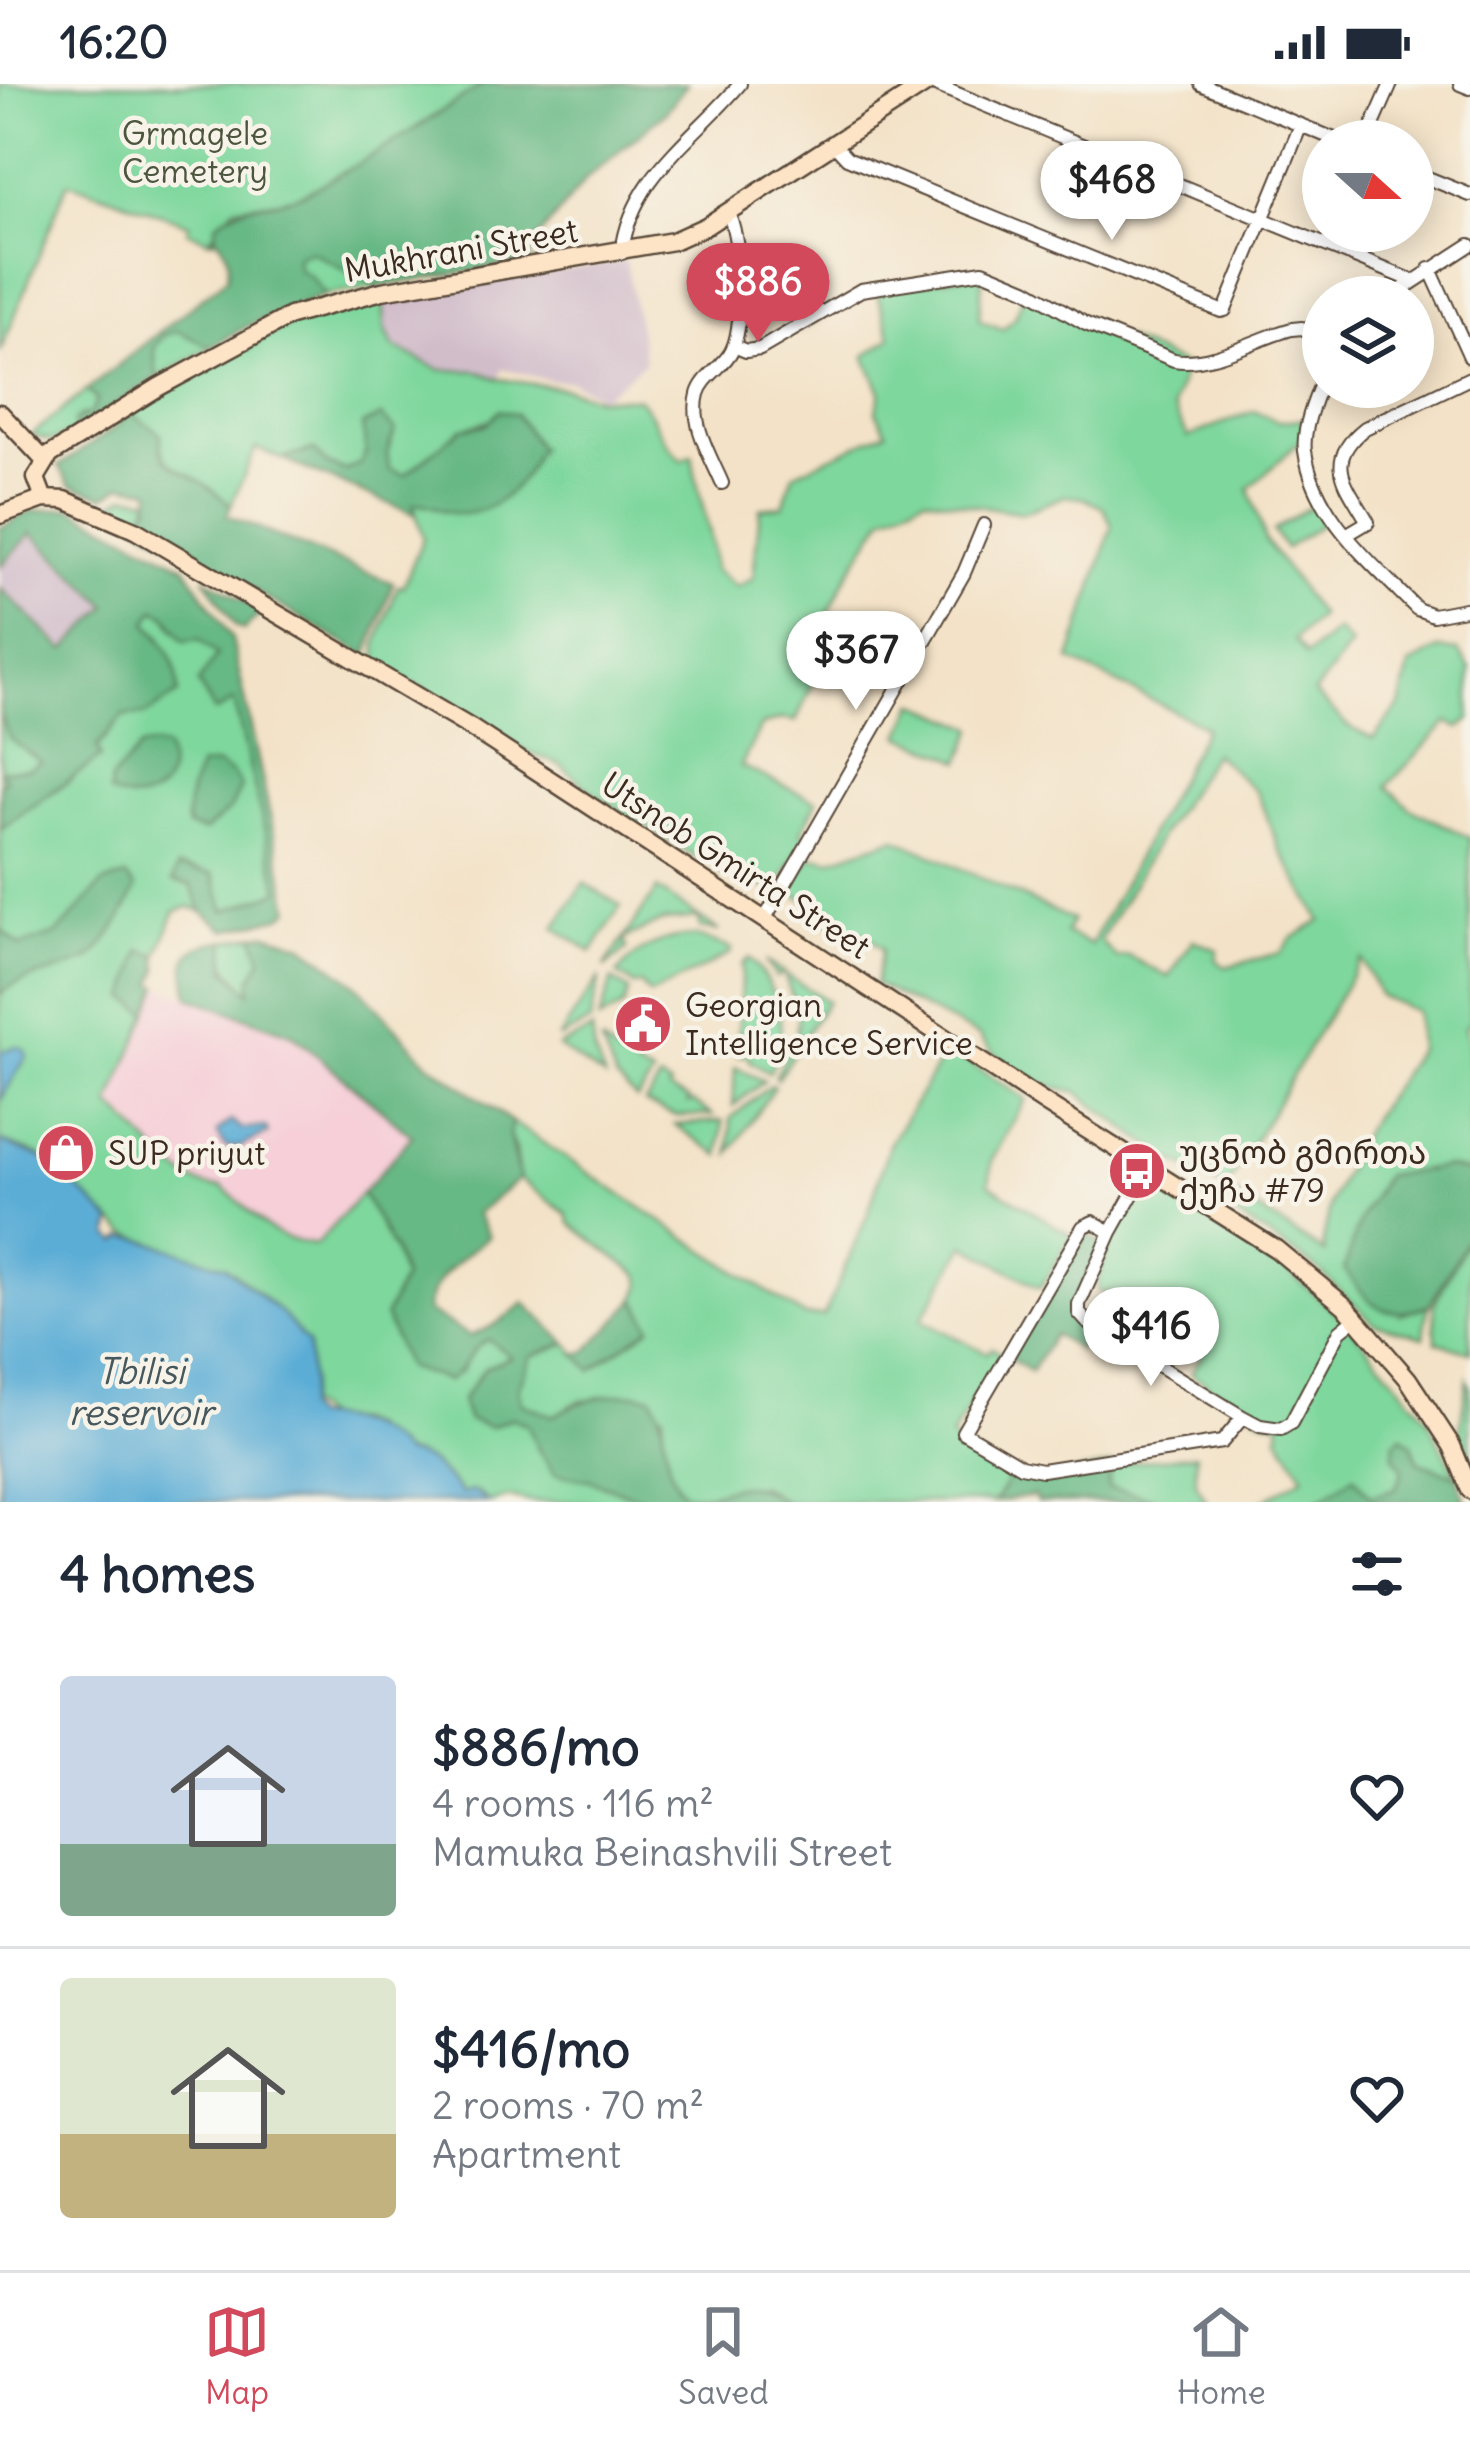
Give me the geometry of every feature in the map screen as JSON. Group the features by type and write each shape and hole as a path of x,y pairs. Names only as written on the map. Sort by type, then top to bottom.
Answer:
{"main road":[{"name":"Mukhrani Street","path":"45,460 159,388 290,316 382,291 673,242 929,84"},
{"path":"0,413 45,460 36,478 44,499 0,515"},
{"name":"Utsnob Gmirta Street","path":"44,499 65,500 135,530 471,728 1276,1249 1356,1318 1432,1411 1453,1446 1470,1490"}],"street":[{"path":"622,253 634,204 656,171 740,84"},
{"path":"929,84 1401,276"},
{"path":"835,145 847,158 1221,311 1301,125 1202,84"},
{"path":"1375,120 1391,84"},
{"path":"1460,84 1470,88"},
{"path":"1434,180 1470,195"},
{"path":"722,483 700,431 697,398 734,346 741,280 728,212"},
{"path":"1418,276 1470,245"},
{"path":"1430,269 1470,356"},
{"path":"734,346 760,349 860,290 983,271 1026,289 1085,324 1174,360 1216,355 1302,328"},
{"path":"1346,536 1368,522 1340,468 1342,452 1352,438 1470,378"},
{"path":"1316,408 1305,452 1324,504 1346,536 1417,609 1433,615 1470,608"},
{"path":"764,920 964,573 984,525"},
{"path":"1147,1168 1079,1304 1082,1318 1243,1417 1281,1429 1291,1423 1340,1331 1356,1318"},
{"path":"1111,1232 1093,1222 1083,1227 963,1432 1021,1466 1042,1470 1222,1442 1243,1417"}],"shaded area":[{"path":"626,261 645,362 602,397 571,381 503,369 499,379 477,371 441,370 393,347 385,328 383,299"},
{"path":"32,533 108,606 65,651 0,588 0,566"},
{"path":"159,986 292,1034 412,1137 316,1245 263,1229 221,1187 207,1187 170,1166 131,1121 110,1105"}],"green space":[{"name":"Grmagele Cemetery","path":"0,84 484,84 349,171 293,198 235,207 208,240 187,231 189,224 68,182 0,353"},
{"path":"484,84 687,84 665,113 587,178 530,248 531,261 377,287 310,251 297,257 298,269 325,295 249,325 211,347 178,331 164,335 154,348 157,378 74,432 75,420 90,414 97,400 87,390 227,278 225,248 218,239 208,240 215,237 216,223 238,210 290,198 326,182"},
{"path":"311,251 377,287 325,295 298,269 297,257"},
{"path":"983,273 979,320 1003,329 1015,317 1025,292 1185,366 1173,407 1188,437 1254,411 1277,421 1306,419 1302,439 1249,489 1265,540 1320,616 1294,640 1306,656 1337,630 1351,645 1314,693 1348,726 1373,739 1400,706 1409,666 1438,649 1459,651 1470,669 1470,720 1459,728 1448,722 1387,786 1410,808 1470,838 1470,1023 1465,1027 1470,1044 1470,1172 1446,1167 1400,1314 1428,1306 1424,1337 1374,1323 1315,1267 1220,1205 1228,1190 1325,1253 1331,1201 1364,1131 1418,1049 1416,1011 1380,996 1361,959 1226,1189 1162,1155 1076,1092 1029,1081 979,1036 875,984 882,949 866,935 847,934 831,926 819,905 790,893 810,857 830,860 895,838 1072,920 1066,933 1091,945 1206,727 1070,660 1112,527 1104,508 1065,496 1023,513 925,497 884,517 823,625 821,665 796,721 781,719 761,726 741,766 817,801 801,833 807,837 776,889 722,874 712,860 693,856 594,793 559,764 515,747 457,706 377,666 377,643 398,586 403,587 423,538 413,504 422,502 440,509 527,433 516,414 462,428 405,475 389,469 387,453 394,430 366,451 361,463 344,471 327,464 314,450 282,459 256,448 231,505 168,464 129,412 303,317 383,296 385,328 393,347 441,370 477,371 598,398 639,398 675,453 682,460 692,455 714,570 737,587 753,578 760,508 783,506 793,474 887,431 876,411 881,392 865,356 891,338 876,289","holes":["1214,753 1257,793 1279,848 1321,921 1291,939 1281,953 1225,967 1216,960 1218,950 1193,940 1169,977 1128,956 1117,958 1100,941"]},
{"path":"178,331 211,347 157,378 153,348 164,335"},
{"path":"87,390 97,400 90,414 79,416 74,432 52,441 31,435"},
{"path":"499,410 516,414 539,448 509,493 474,512 460,514 413,504 416,515 282,459 314,450 327,464 345,471 361,463 366,451 362,425 381,416 395,430 387,453 389,469 405,475 462,428 486,425"},
{"path":"129,412 161,434 170,463 231,505 227,516 393,583 367,656 138,524 150,505 151,489 122,485 105,496 70,485 59,466 113,429"},
{"path":"127,495 151,499 138,524 106,506"},
{"path":"1312,505 1323,523 1285,549 1273,531"},
{"path":"71,508 185,566 232,639 290,909 281,917 226,930 202,911 191,885 173,881 178,867 213,874 225,911 279,891 234,701 215,712 198,683 217,655 199,639 184,641 167,616 155,610 147,623 170,655 178,694 145,715 122,716 97,747 101,757 0,829 0,785 6,779 1,770 28,769 41,762 9,738 0,712 0,588 65,650 108,606 32,533 0,566 0,528 31,511"},
{"path":"204,577 262,612 244,630 236,627"},
{"path":"155,610 167,616 175,630 207,645 224,670 243,730 279,891 225,911 213,874 191,885 202,911 189,907 175,911 158,956 141,951 127,998 148,1013 110,1105 177,1170 207,1186 221,1186 283,1237 316,1245 362,1193 403,1278 385,1316 460,1373 471,1349 488,1338 512,1357 485,1368 461,1401 468,1420 490,1427 511,1418 528,1424 555,1474 590,1480 650,1502 533,1502 510,1497 489,1502 478,1493 463,1495 429,1462 404,1454 370,1428 356,1421 325,1418 305,1404 310,1385 308,1344 234,1272 126,1233 39,1155 0,1141 0,994 18,979 90,959 57,934 20,947 2,933 0,829 72,779 123,716 145,714 162,638 146,622"},
{"path":"915,703 975,728 961,761 901,736"},
{"path":"0,712 9,738 42,762 28,769 2,770 6,779 0,785"},
{"path":"141,747 166,748 169,762 168,775 157,793 136,799 110,793 111,780"},
{"path":"217,765 232,773 241,787 231,808 205,831 188,827 189,796 200,766"},
{"path":"126,877 136,888 95,954 0,994 0,929 20,946 57,934 103,883"},
{"path":"584,883 621,906 592,952 555,928"},
{"path":"657,889 719,931 700,928 699,918 663,921 624,939 627,949 606,967 605,966"},
{"path":"267,933 304,945 356,984 427,1062 512,1122 509,1134 519,1179 476,1214 489,1236 442,1278 427,1311 470,1336 525,1303 567,1343 531,1356 518,1388 521,1403 553,1416 601,1397 652,1396 671,1471 684,1494 714,1493 742,1485 786,1502 650,1502 590,1480 555,1474 527,1424 511,1418 490,1427 468,1420 461,1401 485,1368 511,1357 488,1339 448,1381 406,1367 385,1316 403,1278 362,1193 412,1136 292,1034 189,997 188,957 200,947 225,941 226,970 250,992 262,959 254,935"},
{"path":"254,935 262,959 251,979 250,994 227,966 225,941"},
{"path":"696,936 732,949 730,954 650,995 641,984 634,985 617,974 652,946"},
{"path":"141,950 158,956 154,983 159,986 148,1013 127,998"},
{"path":"749,958 768,984 779,1012 780,1042 769,1073 750,1061 750,1056 737,1055 742,964"},
{"path":"784,973 827,1001 795,1051 798,1015"},
{"path":"600,977 590,1022 558,1039"},
{"path":"612,980 629,991 623,1007 599,1020"},
{"path":"592,1030 595,1054 605,1078 558,1047"},
{"path":"601,1042 653,1076 637,1099 616,1079"},
{"path":"947,1049 1026,1099 992,1160 989,1184 1072,1236 1040,1288 965,1245 921,1320 988,1353 992,1348 1002,1354 951,1438 1011,1476 994,1502 786,1502 759,1485 699,1496 684,1494 666,1456 663,1413 581,1400 553,1416 521,1403 518,1388 531,1356 567,1343 592,1369 651,1327 636,1299 642,1284 639,1275 519,1179 508,1134 512,1122 804,1316 824,1316 869,1211 889,1145"},
{"path":"787,1050 795,1051 777,1079"},
{"path":"735,1067 764,1081 733,1106"},
{"path":"660,1080 712,1115 676,1116 645,1103"},
{"path":"774,1087 730,1153 731,1118"},
{"path":"723,1121 720,1155 675,1125"},
{"path":"1446,1167 1470,1172 1470,1233 1430,1305 1400,1311 1380,1307 1344,1269 1361,1217 1385,1176"},
{"path":"1148,1182 1284,1268 1343,1318 1426,1416 1457,1476 1419,1462 1412,1445 1396,1488 1371,1497 1354,1476 1316,1502 1262,1502 1304,1476 1279,1436 1280,1423 1263,1419 1191,1374 1203,1352 1169,1331 1155,1356 1105,1327 1119,1301 1097,1290 1104,1261"},
{"path":"1470,1233 1470,1352 1436,1342 1434,1305"},
{"path":"1087,1234 1104,1244 1070,1316 1091,1330 1079,1350 1054,1334 1031,1372 1009,1358"},
{"path":"636,1299 651,1327 591,1370 576,1354 586,1352"},
{"path":"1467,1380 1470,1387 1470,1467 1458,1442"},
{"path":"1402,1436 1419,1462 1457,1476 1466,1502 1316,1502 1354,1476 1371,1497 1396,1488 1403,1470 1394,1456 1395,1441"},
{"path":"1196,1454 1196,1483 1207,1502 1174,1502 1108,1488 1110,1465"},
{"path":"1110,1465 1108,1488 1174,1502 1037,1502 1034,1496 994,1502 1011,1476 1041,1479"}],"water":[{"path":"17,1046 27,1056 0,1101 0,1052"},
{"path":"231,1121 242,1129 265,1127 268,1133 240,1147 225,1147 217,1132"},
{"name":"Tbilisi reservoir","path":"0,1141 50,1161 113,1222 110,1236 118,1242 124,1237 138,1238 225,1266 280,1312 308,1344 310,1384 305,1409 312,1417 373,1430 404,1454 429,1462 462,1494 472,1491 489,1502 0,1502"}],"place":[{"name":"Georgian Intelligence Service","path":"643,1024"},
{"name":"SUP priyut","path":"66,1153"},
{"name":"უცნობ გმირთა ქუჩა #79","path":"1137,1171"}]}
